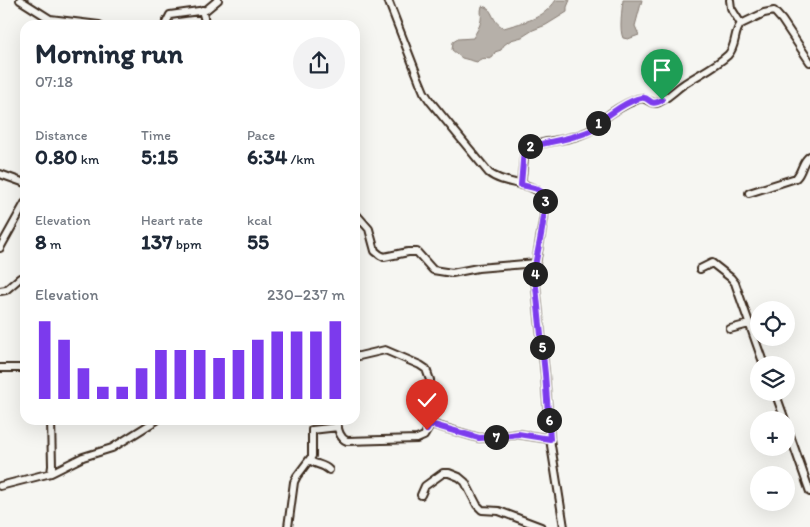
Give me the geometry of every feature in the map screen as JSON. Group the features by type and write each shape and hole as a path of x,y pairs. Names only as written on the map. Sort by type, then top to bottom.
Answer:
{"street":[{"path":"20,0 50,19 58,20"},
{"path":"168,20 170,15 206,10 218,0"},
{"path":"388,0 427,96 489,173 498,179 537,189 544,197 544,217 535,277 550,439 564,527"},
{"path":"730,0 731,8 741,24"},
{"path":"202,10 205,20"},
{"path":"521,185 525,148 590,131 619,108 640,98 645,98 655,104 659,102 684,84 707,71 728,54 735,43 739,25 764,14 774,11 810,62"},
{"path":"749,193 796,178 805,159 810,156"},
{"path":"0,174 20,181"},
{"path":"0,248 20,218"},
{"path":"360,219 369,230 375,251 382,256 417,252 433,270 452,273 478,268 536,263"},
{"path":"700,269 712,263 735,283 761,356"},
{"path":"0,291 6,290 20,278"},
{"path":"730,329 749,324"},
{"path":"288,527 294,482 312,456 312,430 338,427 343,439 348,441 412,440 424,436 430,424 428,418 430,380 426,369 385,350 360,356"},
{"path":"0,368 20,368"},
{"path":"430,424 479,438 518,434 550,439"},
{"path":"51,425 51,473"},
{"path":"0,486 51,473 83,457 112,448 149,425"},
{"path":"795,450 810,492"},
{"path":"310,460 329,470"},
{"path":"421,495 425,486 443,473 449,473 459,476 465,482 477,505 482,510 499,511 541,527"}],"shaded area":[{"path":"556,0 570,0 567,12 522,37 511,40 501,50 495,52 490,59 483,59 477,62 462,58 452,50 453,42 458,39 473,38 479,27 482,6 488,8 500,26 504,28 539,16 551,7"},
{"path":"623,0 642,0 635,26 639,35 628,39 623,38 621,30"}],"route":[{"path":"427,430 430,424 479,438 518,434 550,439 535,277 544,217 544,197 537,189 521,185 524,149 590,131 619,108 640,98 645,98 655,104 662,100"}]}
